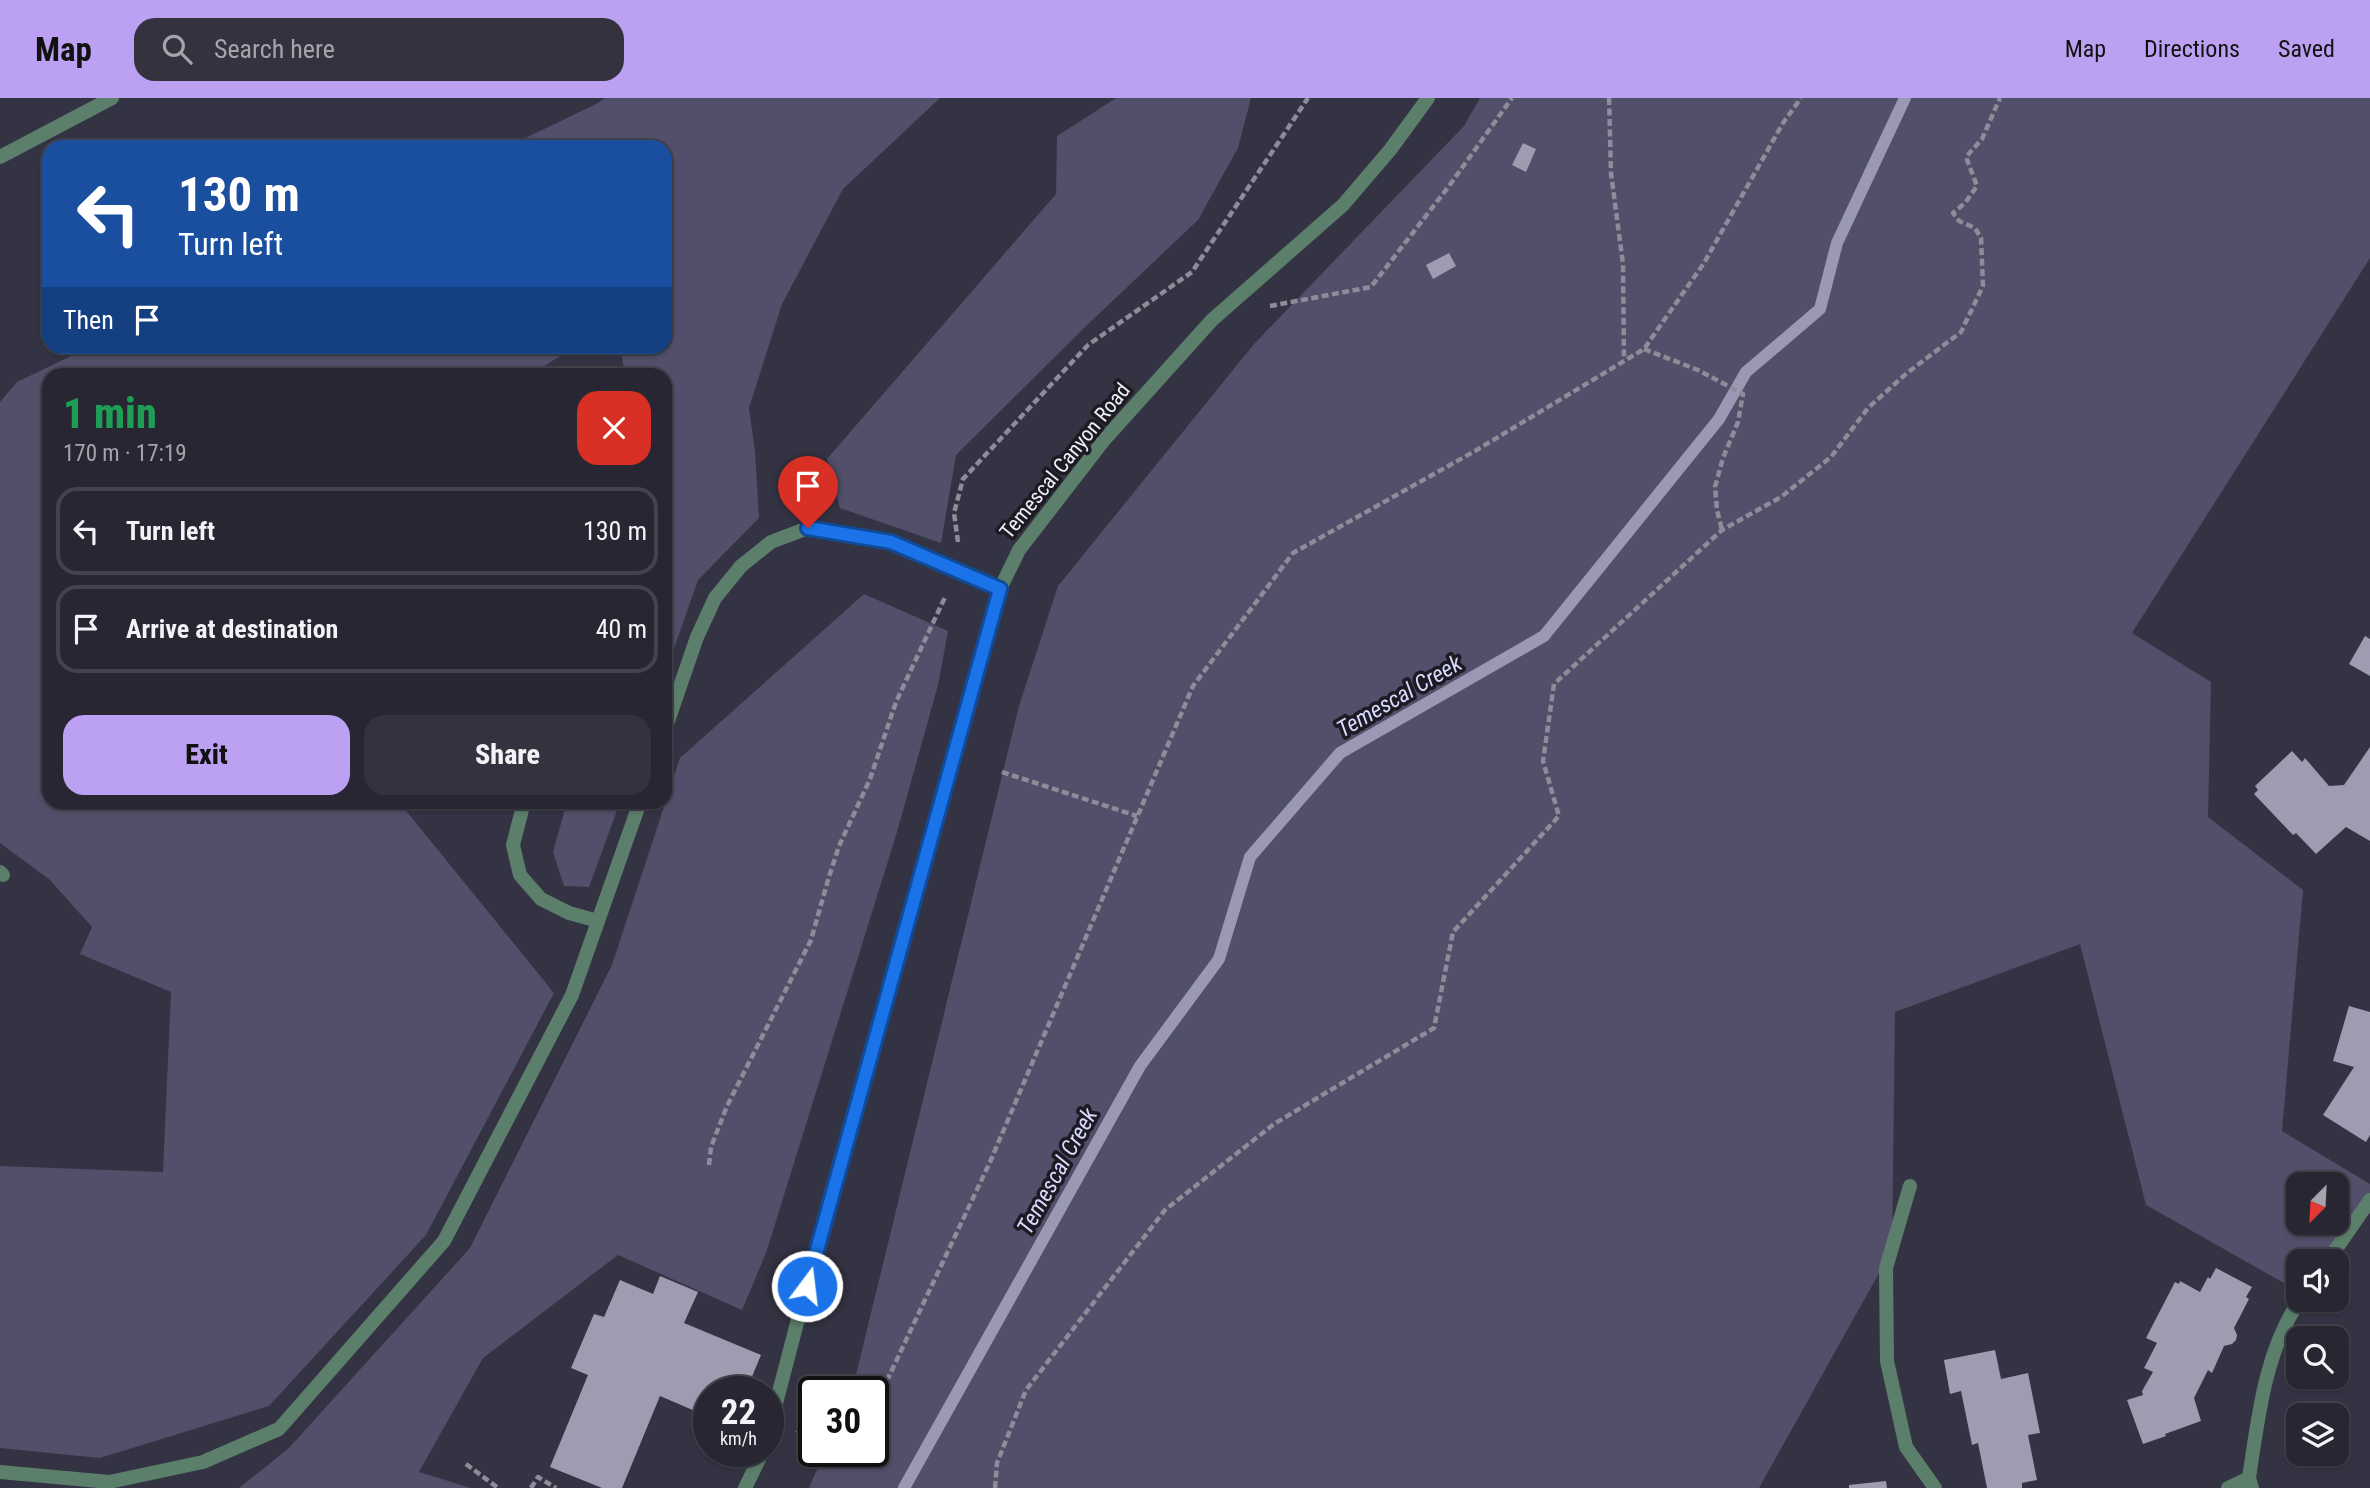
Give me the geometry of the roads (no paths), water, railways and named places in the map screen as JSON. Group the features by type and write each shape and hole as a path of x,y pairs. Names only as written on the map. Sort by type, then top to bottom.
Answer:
{"street":[{"path":"0,157 112,98"},
{"name":"Temescal Canyon Road","path":"783,1376 835,1180 1000,589 1018,550 1104,439 1212,320 1343,205 1390,150 1428,98"},
{"path":"672,710 697,637 715,598 741,566 771,542 808,528 891,542 1000,589"},
{"path":"522,809 513,845 520,875 541,899 569,913 598,921"},
{"path":"0,1472 109,1482 203,1462 279,1429 444,1241 572,995 638,809"},
{"path":"1910,1186 1886,1268 1887,1361 1906,1447 1935,1488"},
{"path":"2336,1249 2370,1200"},
{"path":"2228,1488 2251,1483 2264,1387 2292,1312"},
{"path":"745,1488 755,1467"}],"waterway":[{"name":"Temescal Creek","path":"904,1488 1140,1066 1219,959 1250,857 1340,753 1544,636 1719,419 1746,372 1820,309 1837,243 1905,98"}]}
